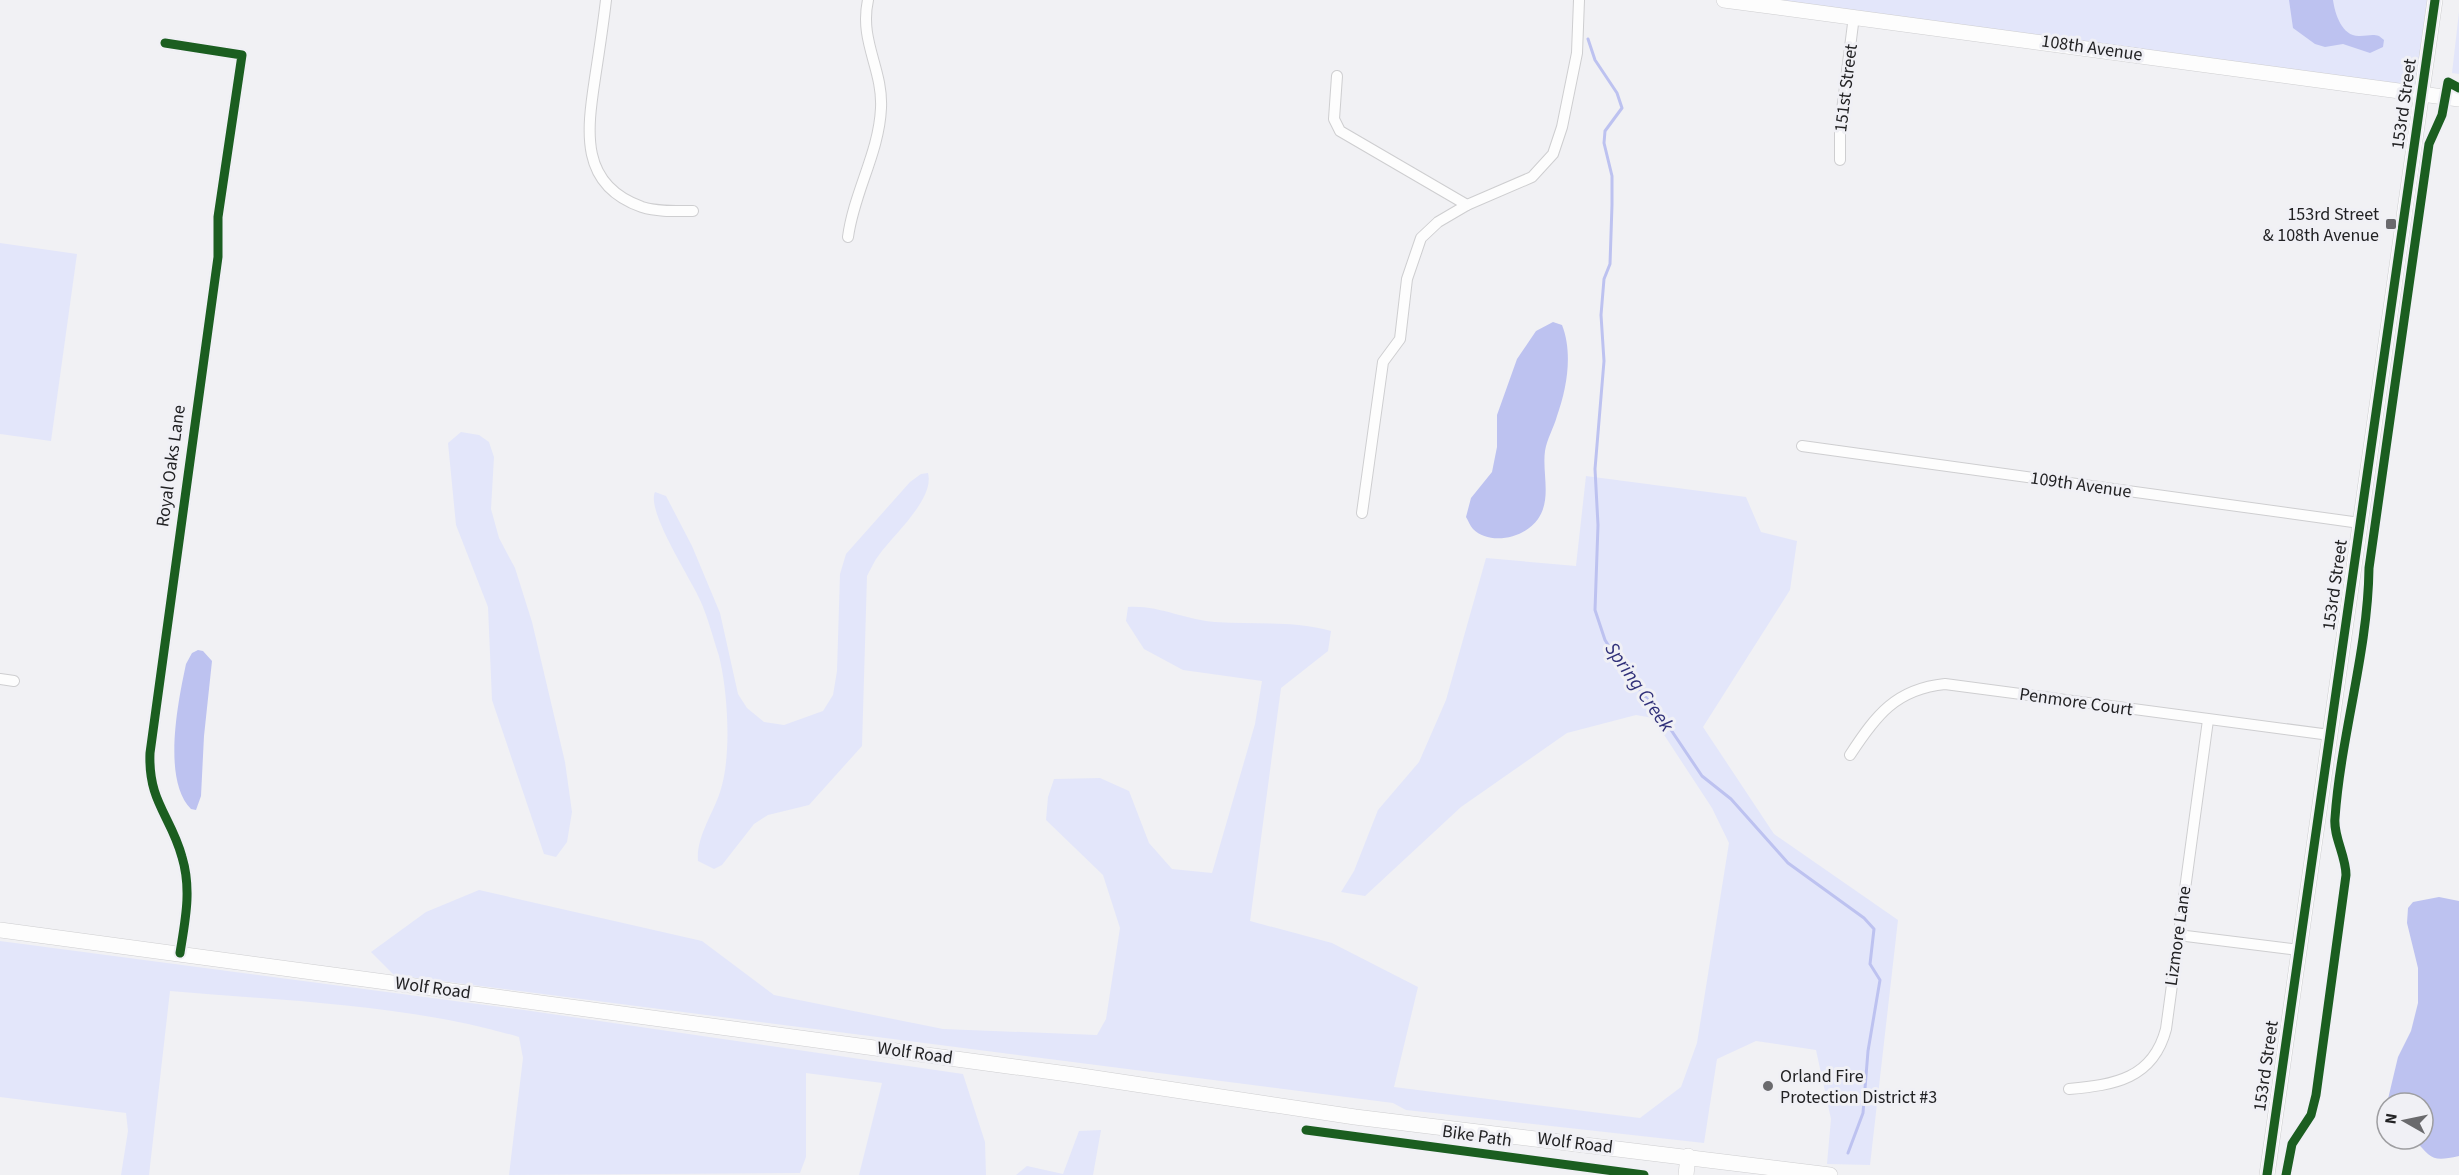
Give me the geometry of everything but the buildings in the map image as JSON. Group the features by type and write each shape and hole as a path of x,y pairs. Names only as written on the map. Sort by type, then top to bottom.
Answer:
{"street":[{"path":"606,0 589,120 592,160 606,183 628,201 662,211 693,211"},
{"path":"849,237 852,211 873,152 881,107 880,89 865,26 868,0"},
{"path":"1362,513 1383,362 1400,339 1407,279 1421,238 1438,222 1467,206 1532,177 1553,154 1562,127 1577,53 1579,0"},
{"name":"108th Avenue","path":"1724,0 2459,99"},
{"name":"153rd Street","path":"2267,1175 2435,0"},
{"name":"151st Street","path":"1840,160 1840,126 1854,16"},
{"name":"Royal Oaks Lane","path":"165,43 242,55 218,217 218,257 150,753 149,770 157,803 177,841 187,880 188,898 180,954"},
{"path":"1337,76 1334,119 1340,131 1467,206"},
{"name":"109th Avenue","path":"1802,446 2360,523"},
{"path":"0,680 14,681"},
{"name":"Penmore Court","path":"1850,755 1874,721 1896,700 1922,686 1946,684 2330,735"},
{"name":"Lizmore Lane","path":"2068,1089 2111,1083 2130,1076 2146,1066 2161,1049 2208,720"},
{"name":"Wolf Road","path":"0,930 1051,1071 1365,1118 1830,1175"},
{"path":"2178,935 2300,950"},
{"path":"1686,1175 1688,1156"}],"shaded area":[{"path":"1770,0 2430,0 2418,88"},
{"path":"2459,12 2459,74 2452,73"},
{"path":"0,243 77,254 51,441 0,434"},
{"path":"461,432 479,435 489,442 494,457 491,509 499,538 515,568 532,622 565,762 572,812 567,842 556,857 544,854 492,700 488,607 456,525 448,443"},
{"path":"928,473 925,494 919,505 877,557 867,576 862,746 809,805 768,815 754,824 722,865 714,869 698,861 702,834 724,778 727,743 725,688 719,656 706,613 663,529 654,501 655,492 666,496 692,546 720,613 738,694 747,708 764,722 784,725 823,711 833,695 837,671 840,574 846,554 910,482 921,474"},
{"path":"1586,476 1746,497 1761,532 1797,541 1790,590 1703,727 1774,834 1898,920 1870,1165 1827,1164 1831,1119 1816,1050 1756,1041 1717,1059 1704,1143 1406,1110 1393,1103 394,975 371,952 426,912 479,890 702,941 774,995 943,1029 1097,1035 1106,1019 1120,928 1103,875 1046,820 1048,797 1054,779 1100,778 1129,791 1149,843 1172,869 1212,873 1255,724 1262,681 1183,670 1144,649 1126,621 1128,607 1150,608 1215,622 1302,625 1331,631 1328,651 1281,688 1250,921 1332,943 1418,987 1394,1087 1640,1118 1681,1087 1697,1043 1729,843 1712,808 1653,718 1636,715 1567,733 1461,807 1365,896 1341,892 1354,871 1378,810 1419,762 1446,700 1486,558 1576,566"},
{"path":"0,941 524,1010 963,1074 985,1142 986,1175 859,1175 882,1083 806,1073 806,1157 800,1173 509,1175 523,1058 519,1037 434,1017 346,1005 170,991 149,1175 121,1175 128,1131 126,1113 0,1097"},
{"path":"1101,1130 1093,1175 1016,1175 1027,1166 1063,1174 1079,1131"}],"water":[{"path":"2289,0 2333,0 2340,24 2348,33 2360,36 2379,36 2384,40 2383,47 2370,53 2343,44 2325,47 2315,44 2293,28"},
{"path":"1553,322 1562,325 1568,359 1561,405 1545,451 1545,503 1538,519 1525,531 1507,538 1488,537 1473,529 1466,517 1471,498 1492,472 1497,447 1497,415 1517,359 1536,331"},
{"path":"198,650 203,651 212,661 204,736 201,796 196,810 191,809 182,796 177,779 175,740 176,719 186,664 192,653"},
{"path":"2439,897 2459,901 2459,1156 2443,1159 2433,1157 2425,1151 2435,1151 2435,1091 2390,1091 2398,1057 2411,1031 2418,1003 2418,968 2407,923 2408,908 2413,902"}],"waterway":[{"name":"Spring Creek","path":"1588,39 1595,60 1617,93 1622,108 1605,131 1604,143 1612,176 1612,205 1610,264 1604,279 1601,315 1604,361 1595,469 1598,525 1595,610 1605,640 1627,675 1663,718 1702,776 1731,799 1788,863 1864,918 1874,929 1870,964 1880,980 1868,1051 1863,1113 1848,1153"}],"cycle path":[{"path":"2267,1175 2435,0"},
{"path":"165,43 242,55 218,217 218,257 150,753 150,770 156,797 177,843 187,881 187,905 180,953"},
{"path":"2286,1175 2292,1144 2311,1115 2316,1095 2346,875 2335,825 2338,787 2364,631 2369,568 2429,144 2442,115 2448,82 2459,88"},
{"name":"Bike Path","path":"1306,1130 1644,1175"}],"place":[{"name":"153rd Street & 108th Avenue","path":"2391,224"},
{"name":"Orland Fire Protection District #3","path":"1768,1086"}]}
